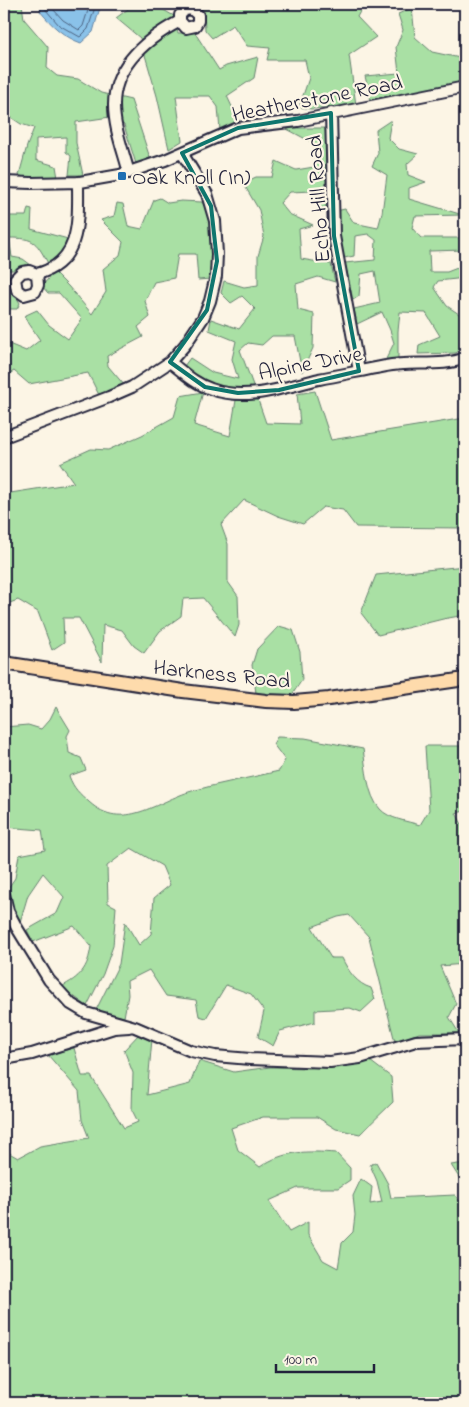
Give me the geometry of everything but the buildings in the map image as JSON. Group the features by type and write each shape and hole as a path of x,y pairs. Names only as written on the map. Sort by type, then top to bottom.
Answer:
{"main road":[{"name":"Harkness Road","path":"4,663 183,691 266,701 294,702 330,699 465,679"}],"street":[{"path":"129,173 119,139 115,115 114,96 119,79 127,64 148,41 180,21"},
{"name":"Heatherstone Road","path":"4,182 78,182 129,173 182,153 238,128 298,121 465,87"},
{"name":"Echo Hill Road","path":"331,113 334,241 360,371"},
{"path":"4,437 123,391 170,362 185,345 207,310 214,284 217,261 215,221 212,206 204,189 182,153"},
{"path":"37,274 58,264 73,244 77,226 78,182"},
{"name":"Alpine Drive","path":"170,362 194,381 205,387 217,391 238,393 279,390 320,379 400,364 455,361 465,358"},
{"path":"4,894 8,911 49,980 75,1007 86,1013 135,1027 180,1047 202,1054 250,1059 330,1062 352,1059 421,1040 465,1039"},
{"path":"4,1059 32,1054 114,1028 135,1027"}],"highlighted area":[{"path":"331,113 334,236 359,371 279,390 238,393 205,387 170,362 207,310 217,261 211,206 182,153 238,128"}],"green space":[{"path":"4,4 22,4 24,19 48,47 47,68 57,76 78,79 101,93 131,100 150,158 136,164 124,125 110,117 76,122 76,143 83,175 69,175 71,156 66,152 66,137 36,139 36,160 56,166 58,178 28,179 19,175 34,128 21,124 9,116 4,118"},
{"path":"131,4 153,4 174,16 178,33 195,33 219,70 226,66 258,57 254,78 227,96 240,124 220,131 218,107 210,96 176,96 182,141 169,149 157,96 140,38 116,18 132,6"},
{"path":"195,4 364,4 357,17 376,37 349,55 356,105 311,109 299,107 309,78 305,60 267,60 270,48 247,46 233,25 212,38 205,30 204,11"},
{"path":"412,8 415,37 432,52 460,58 463,82 371,102 365,76 399,73 396,47 403,30 398,14"},
{"path":"391,120 388,138 399,149 418,154 407,164 408,175 426,182 409,188 409,199 463,215 415,216 412,228 421,238 465,238 465,250 429,251 430,272 447,272 465,265 465,278 438,281 434,287 447,306 462,316 465,322 465,346 456,353 418,354 419,345 440,336 426,313 400,312 398,359 386,359 394,343 382,312 357,324 354,309 380,303 375,271 361,274 359,296 353,300 345,263 375,260 376,240 368,234 355,236 354,256 344,258 337,229 336,211 345,209 354,223 378,228 387,175 372,166 378,153 376,130"},
{"path":"285,128 326,128 326,208 318,208 313,191 290,192 280,203 289,214 313,225 299,229 301,259 331,264 335,282 318,277 296,284 298,310 314,314 313,348 302,372 295,336 272,336 262,345 248,343 240,350 254,388 229,388 204,381 184,366 190,358 213,373 238,379 232,359 236,341 209,330 211,319 239,329 255,309 242,296 231,303 221,293 224,281 244,287 258,285 258,256 264,236 259,210 243,183 256,177 272,177 276,161 296,170 314,167 315,144"},
{"path":"160,198 168,203 181,201 202,202 211,229 211,279 198,280 196,254 178,254 174,278 154,282 145,301 150,317 138,327 143,337 107,356 108,366 125,386 100,397 88,373 29,384 14,371 4,377 4,342 26,351 40,340 24,316 37,310 49,325 68,339 82,319 59,293 48,293 42,286 54,272 92,314 106,292 103,269 120,255 123,242 101,220 114,216 117,203 123,204 128,226 142,229 154,200"},
{"path":"28,208 32,209 31,229 68,239 62,255 49,265 38,246 30,240 9,238 12,257 23,259 35,268 29,270 4,270 4,214 8,216 26,216"},
{"path":"13,292 20,303 17,309 6,309 4,314 4,293"},
{"path":"315,391 331,440 465,418 465,528 356,527 343,510 323,507 303,524 278,516 244,500 221,525 228,544 228,582 238,596 239,625 235,637 203,598 183,599 181,616 160,631 144,653 134,646 122,630 103,625 102,662 79,618 63,618 64,642 52,650 38,612 18,600 4,605 4,494 74,483 60,463 91,449 108,450 142,435 174,417 180,396 203,392 194,425 230,436 236,400 258,400 266,423 300,424 297,394"},
{"path":"465,566 465,615 378,635 361,613 376,575"},
{"path":"279,626 293,630 300,652 302,680 291,696 279,698 256,693 252,665 257,649"},
{"path":"56,707 70,730 67,736 69,753 81,758 86,770 69,776 73,784 89,802 102,811 115,815 140,812 192,791 213,785 279,771 285,760 273,744 277,737 305,738 363,749 370,789 380,809 393,817 420,825 429,810 425,746 465,746 465,811 456,813 465,830 465,964 440,966 456,1004 449,1017 459,1033 419,1033 395,1042 369,937 349,915 312,927 331,958 342,958 354,976 361,983 371,988 375,999 361,1012 350,1008 315,1010 315,1022 280,1031 273,1046 258,1037 264,1011 251,994 226,985 206,1018 199,1016 196,1000 166,996 149,970 127,981 128,995 124,1017 96,1010 119,964 125,922 139,945 151,934 154,898 170,885 162,866 131,848 107,866 108,903 116,907 113,946 103,974 87,1006 61,987 73,980 82,971 88,961 91,946 74,926 33,942 27,930 57,913 64,897 43,873 28,895 20,922 11,908 6,891 15,878 19,855 45,850 42,830 4,827 4,727 28,725 41,729 50,719"},
{"path":"140,1033 152,1039 147,1095 190,1084 199,1061 234,1072 270,1067 308,1068 370,1061 391,1077 393,1102 360,1134 336,1129 317,1117 263,1117 231,1128 238,1150 260,1167 278,1157 296,1153 316,1152 336,1153 350,1168 350,1180 338,1188 298,1188 269,1201 289,1232 308,1222 308,1235 323,1260 338,1268 342,1243 353,1232 355,1215 353,1196 361,1179 372,1187 370,1204 382,1202 377,1181 370,1165 376,1162 388,1184 391,1198 455,1195 465,1208 465,1403 4,1403 4,1150 18,1158 40,1146 89,1138 82,1120 79,1091 48,1055 74,1048 82,1076 91,1076 124,1128 138,1122 132,1110 133,1073 124,1050"},
{"path":"465,1163 465,1187 451,1165"}],"water":[{"path":"42,4 101,4 93,32 81,43 63,34 49,21 40,11"}],"place":[{"name":"Oak Knoll (In)","path":"122,176"}]}
